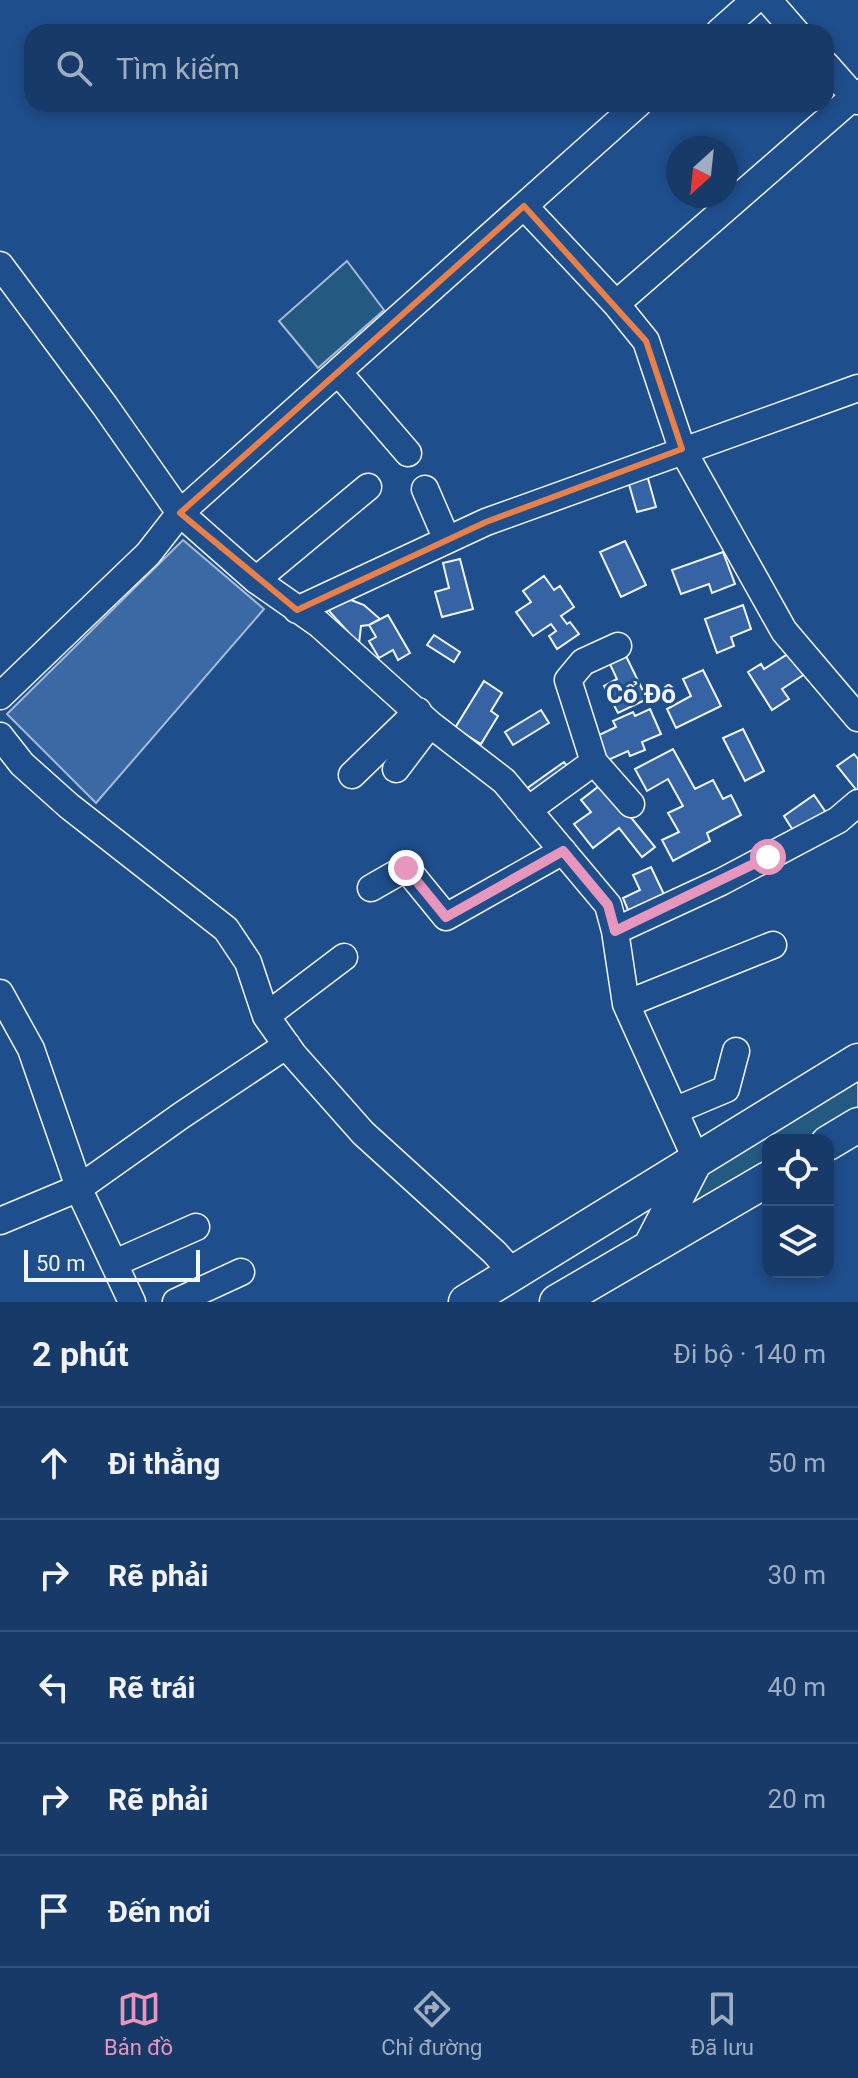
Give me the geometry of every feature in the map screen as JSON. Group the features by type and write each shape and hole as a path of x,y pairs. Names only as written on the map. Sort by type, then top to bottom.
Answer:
{"main road":[{"path":"466,1302 858,1061"},
{"path":"834,1139 858,1125"},
{"path":"650,1248 696,1159"},
{"path":"557,1302 762,1183"},
{"path":"495,1302 513,1273"}],"street":[{"path":"728,24 755,0"},
{"path":"768,0 789,24"},
{"path":"616,304 857,97 834,73"},
{"path":"0,696 148,554 180,513 629,112"},
{"path":"524,206 616,304 646,341 682,449 784,631 858,718"},
{"path":"0,265 180,513 256,580 319,624 424,718 504,781 608,905 626,1004 696,1159"},
{"path":"338,372 408,453"},
{"path":"297,610 486,522 682,449 857,392"},
{"path":"256,580 368,487"},
{"path":"425,489 447,540"},
{"path":"618,646 583,662 568,680 594,762 631,804"},
{"path":"396,769 424,718"},
{"path":"352,775 424,718"},
{"path":"0,736 22,764 69,806 226,929 248,962 266,1016 287,1045 363,1133 513,1273"},
{"path":"528,810 594,762"},
{"path":"615,931 734,875 838,820 858,803"},
{"path":"371,888 406,868 446,917 563,851"},
{"path":"626,1004 773,945"},
{"path":"266,1016 344,957"},
{"path":"0,993 31,1049 79,1188 132,1302"},
{"path":"0,1221 79,1188 287,1045"},
{"path":"676,1110 726,1089 736,1051"},
{"path":"115,1263 196,1227"},
{"path":"176,1302 241,1272"}],"highlighted area":[{"path":"524,206 646,341 682,449 486,522 297,610 180,513"}],"shaded area":[{"path":"347,261 384,310 318,368 279,321"},
{"path":"183,540 264,609 96,803 7,714"},
{"path":"858,1072 858,1115 825,1134 762,1134 762,1172 671,1225 702,1164"}],"building":[{"path":"647,475 656,507 637,512 628,481"},
{"path":"625,541 646,585 621,597 600,552"},
{"path":"723,552 735,584 712,593 709,584 681,594 672,570"},
{"path":"460,559 473,609 442,617 435,592 449,588 443,563"},
{"path":"544,576 554,590 560,586 574,607 561,616 579,634 557,649 549,636 556,631 551,624 533,636 516,612 531,602 523,591"},
{"path":"351,600 364,605 380,619 361,626 359,644 329,611 335,603"},
{"path":"743,605 751,629 731,637 734,646 717,653 705,619"},
{"path":"388,615 410,653 398,660 393,650 379,658 369,641 376,637 369,625"},
{"path":"434,635 460,652 454,662 427,645"},
{"path":"624,652 647,699 618,713 604,686 617,679 608,660"},
{"path":"791,652 805,674 782,689 789,699 772,710 748,672 761,664 764,669"},
{"path":"703,670 721,706 676,728 667,709 691,696 683,679"},
{"path":"484,681 502,693 491,711 498,716 481,744 455,728"},
{"path":"650,709 661,734 642,742 645,750 630,756 628,751 606,761 595,737 616,727 613,721"},
{"path":"541,710 549,723 513,745 505,732"},
{"path":"743,729 764,771 745,781 723,738"},
{"path":"673,749 695,789 713,780 723,799 731,795 741,815 707,833 710,841 673,861 662,840 679,832 668,813 683,806 668,779 647,791 635,769"},
{"path":"854,754 858,759 858,792 837,766"},
{"path":"564,762 572,772 534,800 526,789"},
{"path":"603,783 655,847 642,857 619,828 593,848 574,824 591,812 581,800"},
{"path":"814,795 827,814 796,835 784,816"},
{"path":"651,867 668,903 630,915 623,898 640,890 633,875"}],"district":[{"name":"Cổ Đô","path":"641,694"}],"route":[{"path":"406,868 446,917 563,851 608,905 615,931 768,857"}]}
